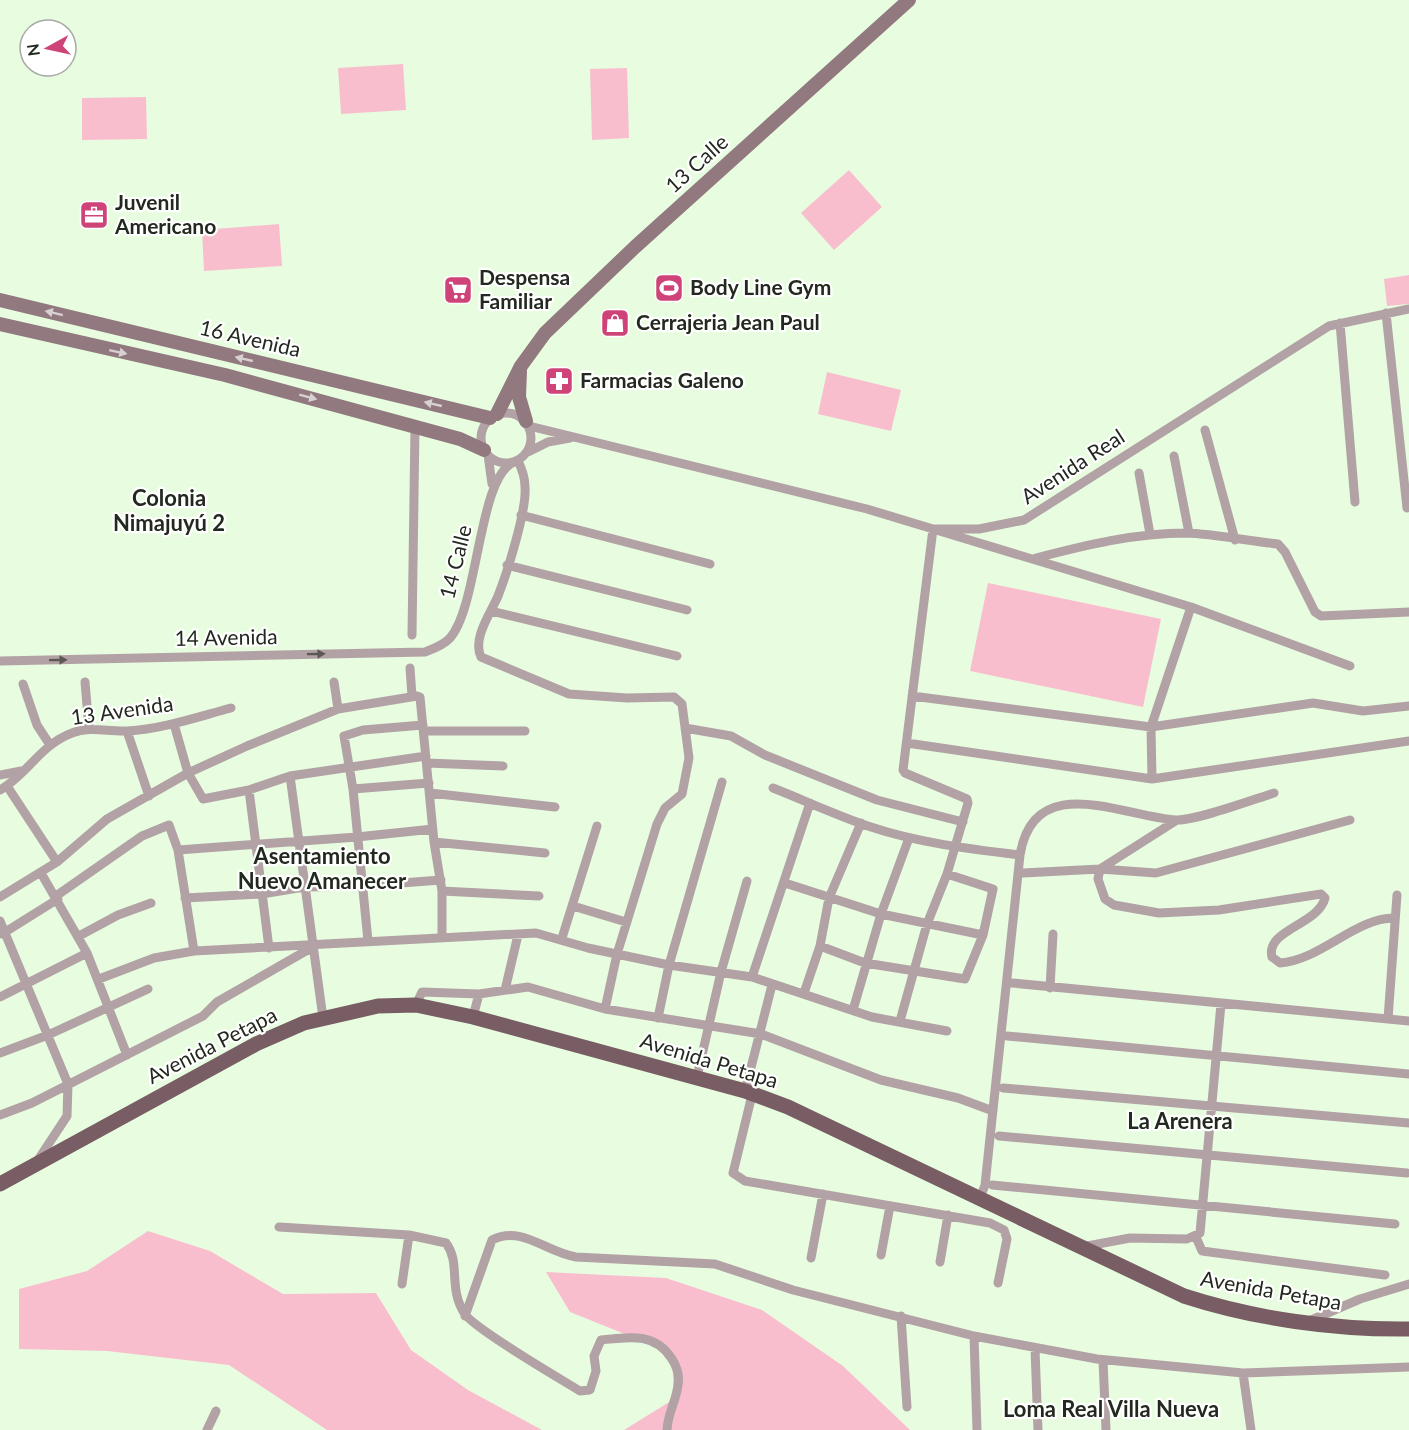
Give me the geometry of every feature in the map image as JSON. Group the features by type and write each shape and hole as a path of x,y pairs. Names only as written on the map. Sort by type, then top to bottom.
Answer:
{"main road":[{"name":"13 Calle","path":"494,416 521,366 545,333 635,248 909,0"},
{"name":"16 Avenida","path":"0,300 494,416"},
{"name":"16 Avenida","path":"0,324 225,375 460,439 486,453"},
{"path":"521,366 519,397 527,423"},
{"name":"Avenida Petapa","path":"0,1184 256,1044 304,1023 378,1006 416,1005 472,1017 697,1077 788,1107 1192,1299 1240,1311 1307,1322 1409,1329"}],"street":[{"name":"Avenida Real","path":"527,423 867,509 933,529 979,529 1024,520 1329,326 1409,309"},
{"path":"1386,313 1407,508"},
{"path":"1340,323 1355,502"},
{"path":"515,413 527,423 532,439 528,452 516,461 497,461 486,453 481,434 494,416 515,413"},
{"path":"412,635 415,427"},
{"path":"1205,430 1234,540"},
{"name":"Avenida Real","path":"528,452 558,439 589,439"},
{"name":"14 Calle","path":"486,453 492,493"},
{"path":"1174,456 1190,533"},
{"path":"516,461 526,488 507,565 478,645 481,657 569,694 627,698 674,697 682,704 686,728 689,758 681,794 665,807 626,922 606,1009"},
{"name":"14 Calle","path":"450,638 461,617 492,493 501,471 516,461"},
{"path":"1139,473 1150,534"},
{"path":"521,515 710,564"},
{"path":"900,1020 927,924 947,874 968,803 967,799 904,772 933,529 965,540 1036,558 1191,607 1350,666"},
{"path":"1036,558 1082,545 1150,534 1190,533 1281,546 1315,612 1321,616 1409,612"},
{"path":"507,565 687,610"},
{"path":"1152,779 1151,727 1191,607"},
{"path":"491,611 677,656"},
{"name":"14 Avenida","path":"0,661 426,652 450,638"},
{"path":"410,668 412,696"},
{"path":"85,682 89,729"},
{"path":"334,682 338,709"},
{"path":"23,684 38,725 50,745"},
{"path":"0,897 57,862 107,819 188,773 338,709 412,696 420,698 424,728 434,842 442,891 442,936"},
{"path":"912,696 1151,727 1313,703 1363,711 1409,706"},
{"name":"13 Avenida","path":"4,788 50,745 73,732 89,729 127,731 174,724 231,708"},
{"path":"174,724 188,773 204,799 249,790 290,776 349,766 427,760 503,766"},
{"path":"368,941 353,789 344,736 424,728 525,731"},
{"path":"686,728 731,736 765,755 851,791 931,816 963,822"},
{"path":"127,731 149,796"},
{"path":"907,743 1152,779 1409,741"},
{"path":"0,775 21,771"},
{"path":"290,776 322,1018"},
{"path":"658,1018 669,965 722,782"},
{"path":"4,788 57,862"},
{"path":"353,789 429,788 555,807"},
{"path":"773,788 861,823 909,838 955,847 1020,855"},
{"path":"249,790 269,948"},
{"path":"1274,793 1177,820 1100,869 1098,879 1105,899 1114,905 1159,913 1219,910 1321,894 1325,898 1324,903 1314,915 1274,941 1270,951 1272,957 1280,963 1318,951 1372,922 1395,918"},
{"path":"752,977 810,803"},
{"path":"980,1198 985,1185 1023,837 1032,823 1053,808 1096,804 1116,806 1142,817 1177,820"},
{"path":"1023,873 1100,869 1156,873 1350,820"},
{"path":"804,993 820,946 829,898 861,823"},
{"path":"3,934 142,836 164,825 171,826 178,850 194,951"},
{"path":"562,938 597,826"},
{"path":"178,850 298,842 433,829"},
{"path":"852,1010 881,914 909,838"},
{"path":"434,842 544,853"},
{"path":"41,873 79,936 99,979 127,1055"},
{"path":"820,946 865,963 916,969 965,979 983,935 993,887 947,874"},
{"path":"185,897 262,894 304,887 362,886 441,880"},
{"path":"697,1077 721,972 747,881"},
{"path":"785,883 881,914 983,935"},
{"path":"442,891 539,896"},
{"path":"1388,1019 1397,895"},
{"path":"79,936 118,915 151,903"},
{"path":"573,906 626,922"},
{"path":"0,921 3,934 28,984 68,1084 68,1116 37,1162"},
{"path":"99,979 154,958 194,951 313,946 442,936 536,933 669,965 752,977 872,1017 900,1020 947,1031"},
{"path":"1050,988 1053,934"},
{"path":"505,990 518,935"},
{"path":"0,1115 68,1084 202,1016 217,1002 313,946"},
{"path":"0,997 87,953"},
{"path":"1012,983 1409,1021"},
{"path":"772,985 733,1173 745,1180 948,1215 982,1222 1004,1230 1006,1235 998,1283"},
{"path":"416,1005 422,992 479,994 528,987 606,1009 761,1034 881,1080 958,1098 993,1111"},
{"path":"0,1053 48,1035 108,1005 148,989"},
{"path":"472,1017 479,994"},
{"path":"1079,1247 1130,1238 1178,1240 1196,1237 1203,1229 1221,1004"},
{"path":"1006,1036 1409,1074"},
{"path":"1003,1088 1409,1123"},
{"path":"999,1136 1407,1173"},
{"path":"992,1185 1395,1224"},
{"path":"812,1258 823,1194"},
{"path":"881,1255 890,1206"},
{"path":"982,1222 998,1208"},
{"path":"940,1262 948,1215"},
{"path":"279,1227 409,1236 446,1243 451,1250 454,1292 465,1316 585,1392 594,1384 594,1356 601,1340 652,1340 664,1347 677,1366 679,1383 668,1413 667,1430"},
{"path":"465,1316 492,1240 505,1234 519,1235 569,1256 715,1264 793,1290 974,1336 1103,1360 1243,1373 1409,1367"},
{"path":"402,1284 409,1236"},
{"path":"1196,1237 1202,1251 1385,1275"},
{"path":"1307,1322 1360,1299 1409,1284"},
{"path":"900,1316 907,1407"},
{"path":"974,1336 977,1430"},
{"path":"1035,1349 1038,1430"},
{"path":"1103,1360 1106,1430"},
{"path":"1243,1373 1251,1430"},
{"path":"207,1430 216,1411"}],"shaded area":[{"path":"403,64 406,110 341,114 338,68"},
{"path":"627,68 629,138 592,140 590,69"},
{"path":"146,97 147,139 82,140 82,98"},
{"path":"849,170 882,207 834,250 801,213"},
{"path":"279,224 282,266 204,271 202,230"},
{"path":"1409,275 1409,304 1387,306 1384,279"},
{"path":"827,372 901,390 891,431 818,414"},
{"path":"988,583 1161,619 1143,707 970,671"},
{"path":"148,1231 210,1251 283,1294 376,1293 411,1350 468,1390 542,1430 327,1430 229,1365 107,1351 19,1349 19,1289 87,1271"},
{"path":"546,1272 666,1278 762,1310 843,1366 910,1430 624,1430 674,1399 672,1353 570,1312"}],"place":[{"name":"Juvenil Americano","path":"94,215"},
{"name":"Body Line Gym","path":"669,288"},
{"name":"Despensa Familiar","path":"458,290"},
{"name":"Cerrajeria Jean Paul","path":"615,323"},
{"name":"Farmacias Galeno","path":"559,381"}],"district":[{"name":"Colonia Nimajuyú 2","path":"169,510"},
{"name":"Asentamiento Nuevo Amanecer","path":"322,868"},
{"name":"La Arenera","path":"1180,1121"},
{"name":"Loma Real Villa Nueva","path":"1111,1409"}]}
